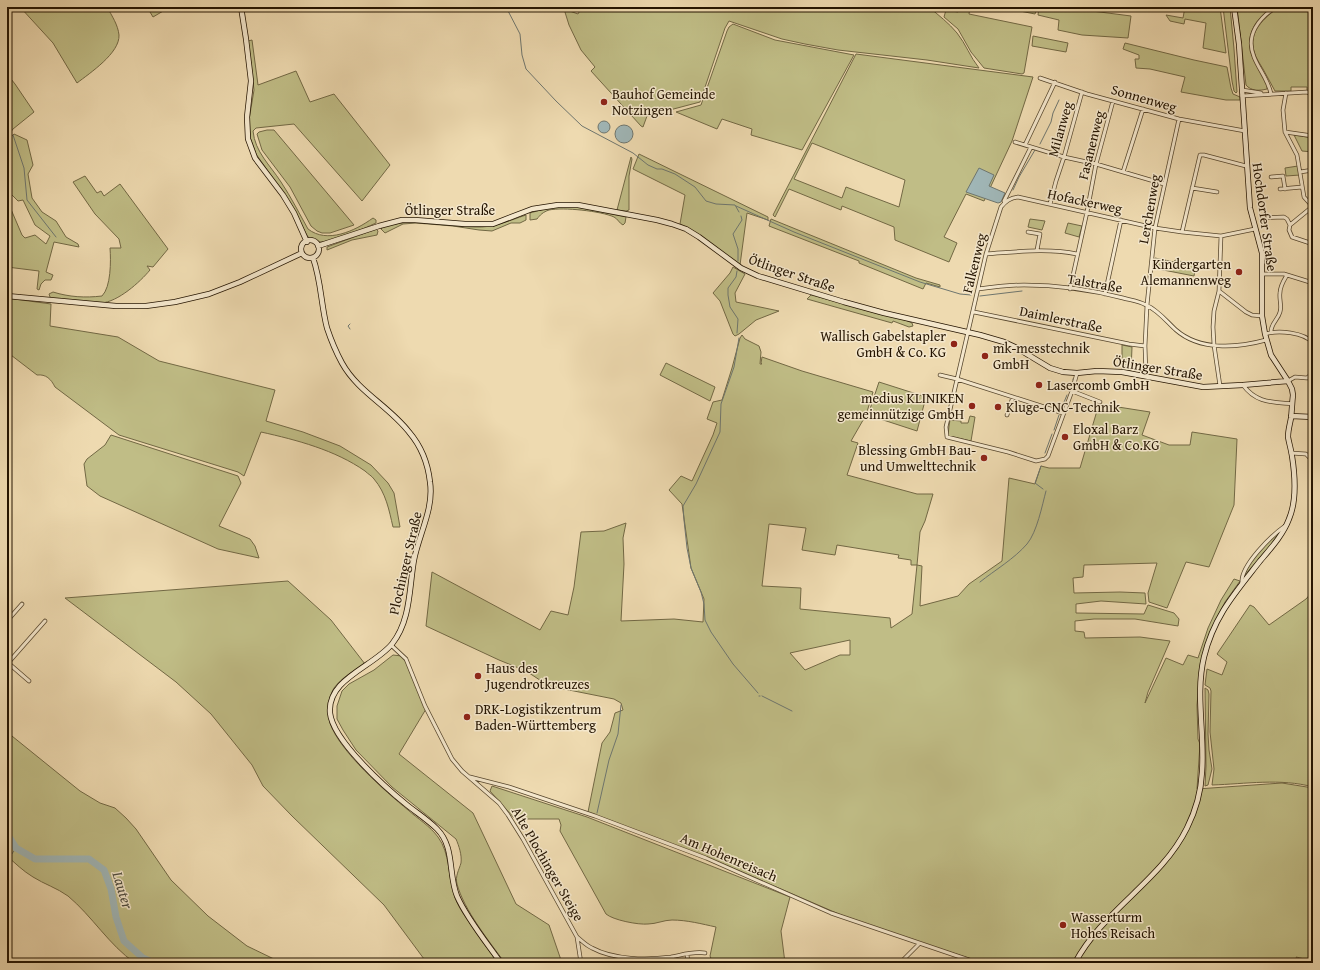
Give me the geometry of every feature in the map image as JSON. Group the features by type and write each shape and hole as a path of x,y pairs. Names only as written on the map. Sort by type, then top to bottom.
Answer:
{"main road":[{"path":"241,7 251,81 247,128 250,148 255,158 288,203 299,222 307,242"},
{"name":"Hochdorfer Straße","path":"1076,962 1085,946 1103,923 1164,862 1182,837 1192,816 1198,802 1202,772 1203,751 1200,692 1206,649 1214,629 1229,600 1277,540 1287,525 1294,500 1292,454 1288,435 1291,416 1292,389 1272,355 1266,340 1262,316 1262,253 1250,208 1239,44 1234,7"},
{"name":"Ötlinger Straße","path":"318,246 402,220 465,224 493,224 539,208 558,204 578,205 658,220 686,229 741,268 758,276 877,311 969,332 1009,345 1050,368 1063,372 1077,373 1110,371 1203,387 1288,381"},
{"path":"314,241 318,246 318,254 313,258 306,257 302,253 302,247 307,242 314,241"},
{"path":"7,296 116,306 146,306 175,302 209,294 233,285 302,253"},
{"name":"Plochinger Straße","path":"313,258 320,286 327,327 342,363 361,388 410,432 422,453 431,484 427,515 414,559 408,606 403,622 391,645 368,665 345,680 335,692 330,712 332,724 341,738 369,770 394,794 437,829 444,837 449,850 454,884 458,898 468,916 501,963"},
{"path":"1291,416 1313,417"}],"street":[{"path":"1271,94 1267,80 1254,57 1251,47 1251,37 1258,22 1276,7"},
{"name":"Sonnenweg","path":"1040,78 1082,92 1179,119 1245,131"},
{"path":"1025,145 1055,82"},
{"name":"Milanweg","path":"1050,204 1082,92"},
{"path":"1242,93 1271,94 1307,92 1313,95"},
{"path":"1286,93 1283,110 1285,132 1297,155 1304,197 1313,207 1290,224"},
{"name":"Fasanenweg","path":"1070,289 1096,164 1113,101"},
{"path":"1123,172 1143,109"},
{"name":"Lerchenweg","path":"1146,376 1145,346 1147,305 1155,228 1179,119"},
{"path":"1285,132 1313,136"},
{"path":"1015,142 1164,184"},
{"path":"1002,207 1031,147"},
{"path":"1182,232 1200,155 1246,166"},
{"name":"Milanweg","path":"1053,170 1059,172"},
{"path":"1300,172 1313,170"},
{"path":"1271,177 1283,176 1285,189"},
{"path":"1280,189 1302,187"},
{"path":"1192,188 1217,192"},
{"name":"Hofackerweg","path":"1006,201 1011,198 1018,197 1155,228 1182,232 1221,236 1255,229"},
{"name":"Falkenweg","path":"1006,201 1002,207 986,254 974,312 946,427 947,437 1008,452 1036,461 1045,459 1048,456 1063,413"},
{"path":"1261,218 1284,217 1290,224 1289,230 1292,237 1313,244"},
{"path":"1105,294 1121,220"},
{"path":"1028,232 1040,234 1037,250"},
{"path":"1220,386 1214,345 1214,311 1219,291 1221,236"},
{"path":"986,254 1037,250 1077,254"},
{"path":"1262,274 1287,275 1313,283"},
{"path":"1271,332 1272,324 1280,314 1280,291 1287,275"},
{"name":"Talstraße","path":"978,289 1025,285 1105,294 1147,305 1185,337 1197,343 1231,346 1266,340"},
{"path":"1219,291 1246,312 1252,315 1262,316"},
{"name":"Daimlerstraße","path":"974,312 1145,346"},
{"path":"1265,334 1271,332 1299,334 1310,339 1313,343"},
{"path":"940,375 1063,413 1072,391 1077,373"},
{"path":"1288,381 1295,377 1307,378 1313,373"},
{"path":"1243,385 1253,396 1262,400 1292,404"},
{"path":"1072,391 1100,402"},
{"path":"1007,416 1013,397"},
{"path":"1292,454 1306,454 1313,461"},
{"path":"1242,583 1242,578 1246,569 1256,554 1273,534 1287,525"},
{"path":"7,621 22,604"},
{"path":"29,681 8,662 45,621"},
{"name":"Alte Plochinger Steige","path":"391,645 406,659 426,706 452,759 462,772 470,777 499,803 523,839 577,937 581,963"},
{"name":"Am Hohenreisach","path":"470,777 509,787 595,816 706,858 831,913 978,963"},
{"path":"577,937 592,948 613,956 662,958 698,952 704,954"},
{"path":"900,963 920,944"},
{"path":"687,954 688,963"},
{"path":"637,958 637,963"}],"shaded area":[{"path":"20,7 107,7 117,28 119,35 118,42 115,49 103,62 77,83 53,43"},
{"path":"147,7 170,7 153,17"},
{"path":"582,7 929,7 947,22 957,33 979,68 927,60 838,50 805,44 782,39 729,21 725,28 700,102 647,116 643,127 591,71 595,67 581,50 569,25 564,9 578,14"},
{"path":"959,7 970,7 969,14 1032,27 1024,73 1022,74 984,68 971,52 958,29 944,17 946,10 958,12"},
{"path":"1000,7 1029,7 1037,9 1035,14"},
{"path":"1039,7 1061,7 1131,16 1128,38 1082,35 1058,30 1059,20 1038,15"},
{"path":"1185,7 1220,7 1226,53 1203,48 1206,23 1185,19 1184,24 1170,21 1166,15 1183,18"},
{"path":"1223,7 1230,7 1236,93 1234,91 1232,81"},
{"path":"1237,7 1273,7 1257,22 1251,34 1250,41 1252,55 1266,80 1267,89 1255,90 1246,85"},
{"path":"1279,7 1313,7 1313,93 1307,90 1307,87 1291,87 1291,91 1275,91 1254,52 1253,38 1255,32 1263,21"},
{"path":"733,24 775,40 854,55 802,150 751,135 752,129 722,119 717,129 676,112 701,105 727,31"},
{"path":"1033,36 1068,43 1066,52 1032,46"},
{"path":"252,40 258,85 296,71 310,102 334,94 390,165 362,201 294,124 256,128 253,131 254,139 260,152 292,199 308,229 316,233 332,236 350,231 373,218 376,220 376,223 332,240 318,242 308,237 284,194 256,154 250,137 249,120 254,90 248,41"},
{"path":"1125,43 1227,67 1233,94 1240,97 1240,100 1226,100 1181,92 1185,77 1150,69 1136,68 1135,59 1139,59 1139,55 1123,49"},
{"path":"856,54 1033,77 1012,141 984,201 966,194 944,237 957,243 949,262 895,240 894,227 842,206 841,210 789,189 775,217 773,215","holes":["812,143 905,180 899,207 846,187 842,198 794,179"]},
{"path":"7,74 34,112 13,129 7,137"},
{"path":"267,130 274,130 354,225 330,233 322,233 311,226 290,187 262,150 257,134"},
{"path":"14,134 27,140 33,165 28,174 32,198 42,212 56,221 66,237 78,244 79,247 54,242 46,272 53,275 51,280 45,280 41,284 39,290 37,289 39,271 7,267 7,207 10,207 22,235 25,238 35,235 46,244 50,236 35,225 23,200 18,201 7,190 7,141"},
{"path":"1294,135 1313,138 1313,152 1302,151"},
{"path":"639,154 768,217 768,220 747,213 740,265 696,233 680,224 685,195 633,169"},
{"path":"631,157 632,159 629,176 629,210 617,210"},
{"path":"1298,166 1300,175 1286,176 1285,168"},
{"path":"85,176 97,193 101,191 104,196 120,184 168,249 153,267 147,266 150,270 141,280 128,291 108,302 90,303 54,299 50,297 49,294 53,292 77,297 102,296 109,280 110,248 121,248 119,239 95,214 73,182"},
{"path":"551,207 577,207 626,217 625,223 623,225 614,217 600,213 563,209 549,210 537,219 530,220 530,213"},
{"path":"526,215 526,220 520,223 511,223 492,231 416,223 428,223 463,227 500,224"},
{"path":"771,219 916,278 940,285 940,287 926,283 923,289 859,263 859,261 769,226"},
{"path":"1030,219 1045,221 1042,230 1028,227"},
{"path":"416,223 403,224 385,233 381,229 394,224"},
{"path":"1068,223 1082,226 1079,237 1065,233"},
{"path":"376,229 378,231 377,235 352,240 327,250 327,247"},
{"path":"1155,258 1174,262 1175,260 1196,265 1194,276 1153,268"},
{"path":"733,267 745,274 735,293 736,302 779,311 756,320 735,336 720,301 713,293 730,273"},
{"path":"811,295 903,319 912,323 913,326 909,327 893,321 892,323 807,299"},
{"path":"7,298 51,304 50,326 118,337 159,361 275,390 266,421 303,432 340,446 371,465 388,483 394,493 400,527 393,527 384,496 378,484 372,477 365,471 341,457 315,447 261,432 244,476 238,472 119,435 55,387 48,378 43,375 37,375 7,352"},
{"path":"742,335 745,339 759,346 761,352 760,364 762,364 762,357 802,371 873,392 866,415 851,441 858,443 847,475 917,494 933,494 920,532 917,565 922,566 920,606 958,596 969,584 1002,561 1009,478 1035,484 1041,466 1049,468 1080,468 1099,404 1150,412 1142,435 1169,445 1190,445 1192,432 1237,439 1234,505 1209,567 1186,562 1167,608 1149,602 1148,593 1157,563 1084,565 1083,577 1073,578 1074,593 1145,593 1146,604 1101,601 1076,604 1076,613 1144,614 1148,605 1174,613 1179,619 1178,626 1135,619 1094,619 1075,621 1075,631 1084,632 1085,638 1140,637 1170,641 1148,692 1145,703 1166,658 1183,665 1188,655 1198,658 1208,628 1221,600 1234,579 1240,581 1225,602 1211,630 1200,672 1197,705 1198,739 1200,744 1197,789 1282,783 1313,788 1313,961 1296,957 1298,961 1304,963 984,963 862,924 723,864 588,812 602,743 610,732 615,713 623,710 621,703 614,699 549,686 526,671 426,626 432,572 540,630 551,611 568,615 574,587 581,532 604,531 626,523 623,538 624,564 621,621 674,619 703,622 704,599 691,568 682,504 669,490 681,476 692,481 717,423 707,419 713,402 722,400","holes":["769,524 806,528 802,550 835,555 837,545 899,555 898,558 911,560 911,565 917,565 912,614 891,628 890,618 800,609 801,588 762,586","850,640 850,655 840,655 805,670 790,653"]},
{"path":"1122,345 1132,347 1131,371 1122,370"},
{"path":"666,363 715,387 710,401 660,375"},
{"path":"879,382 926,397 917,431 868,415"},
{"path":"970,416 975,417 971,441 948,436 950,420 968,423"},
{"path":"111,435 238,476 241,483 219,526 250,539 255,546 259,558 218,549 100,496 87,486 84,464 87,459 105,445"},
{"path":"1281,530 1273,542 1244,576 1250,563 1270,539"},
{"path":"288,581 331,620 365,664 344,677 332,692 329,701 329,714 330,723 335,734 343,746 364,770 388,793 428,826 438,837 445,850 452,887 457,903 498,963 427,963 384,905 263,786 252,765 211,714 176,682 65,598"},
{"path":"1313,591 1313,787 1301,784 1276,782 1212,785 1214,769 1210,732 1211,691 1210,688 1205,685 1207,669 1222,675 1227,662 1217,654 1250,605 1254,607 1269,625 1306,599"},
{"path":"393,655 402,656 407,664 426,709 399,754 473,813 516,904 549,925 562,963 505,963 471,915 460,894 456,878 461,863 461,857 456,839 392,787 356,750 343,730 337,719 337,706 342,691 349,684 374,670"},
{"path":"1205,688 1208,690 1209,694 1208,734 1212,769 1208,785 1205,786 1206,766"},
{"path":"7,732 80,791 100,803 115,808 126,818 136,829 171,880 208,916 247,946 276,960 286,963 135,963 126,956 68,896 29,875 7,856"},
{"path":"492,786 587,817 790,897 781,931 785,963 713,963 710,956 716,927 678,920 669,920 651,924 638,924 626,922 609,916 606,914 560,831 561,825 559,819 515,819 490,791"}],"water":[{"path":"602,121 606,121 610,127 606,133 602,133 598,129 598,125"},
{"path":"624,125 630,128 633,134 630,140 624,143 618,140 615,134 618,128"},
{"path":"979,168 994,175 989,186 1005,193 1001,202 998,203 966,192"}],"waterway":[{"path":"506,7 520,34 522,55 526,69 582,126 633,153 648,165 675,174 695,187 706,201 716,204 735,205 739,212"},
{"path":"1040,144 1051,122 1059,100"},
{"path":"7,126 10,129"},
{"path":"13,135 24,168 27,200 56,237"},
{"path":"1013,190 1035,150"},
{"path":"736,206 794,232 920,282 960,294 971,295"},
{"path":"738,261 738,249 733,234 742,220 741,216"},
{"path":"737,271 736,277 728,288 728,295 730,307 738,319 737,333"},
{"path":"980,296 1022,291"},
{"path":"350,324 348,326 350,329"},
{"path":"739,338 734,367 721,404 720,432 696,484 683,506 687,548 691,568 701,592 704,604 705,620 711,632 733,664 758,693"},
{"path":"1069,391 1072,384"},
{"path":"1062,407 1067,395"},
{"path":"1054,430 1059,415"},
{"path":"1045,453 1052,434"},
{"path":"1041,466 1035,483 1043,489"},
{"path":"980,582 1022,549 1031,539 1046,491"},
{"path":"762,696 792,711"},
{"path":"597,813 609,760 618,734 621,705"},
{"name":"Lauter","path":"7,834 16,848 35,859 89,859 104,870 111,889 116,917 124,941 143,958 154,963"},
{"path":"7,861 16,848"}],"place":[{"name":"Bauhof Gemeinde Notzingen","path":"604,102"},
{"name":"Kindergarten Alemannenweg","path":"1239,272"},
{"name":"Wallisch Gabelstapler GmbH & Co. KG","path":"954,344"},
{"name":"mk-messtechnik GmbH","path":"985,356"},
{"name":"Lasercomb GmbH","path":"1039,385"},
{"name":"medius KLINIKEN gemeinnützige GmbH","path":"972,406"},
{"name":"Kluge-CNC-Technik","path":"998,407"},
{"name":"Eloxal Barz GmbH & Co.KG","path":"1065,437"},
{"name":"Blessing GmbH Bau- und Umwelttechnik","path":"984,458"},
{"name":"Haus des Jugendrotkreuzes","path":"478,676"},
{"name":"DRK-Logistikzentrum Baden-Württemberg","path":"467,717"},
{"name":"Wasserturm Hohes Reisach","path":"1063,925"}]}
